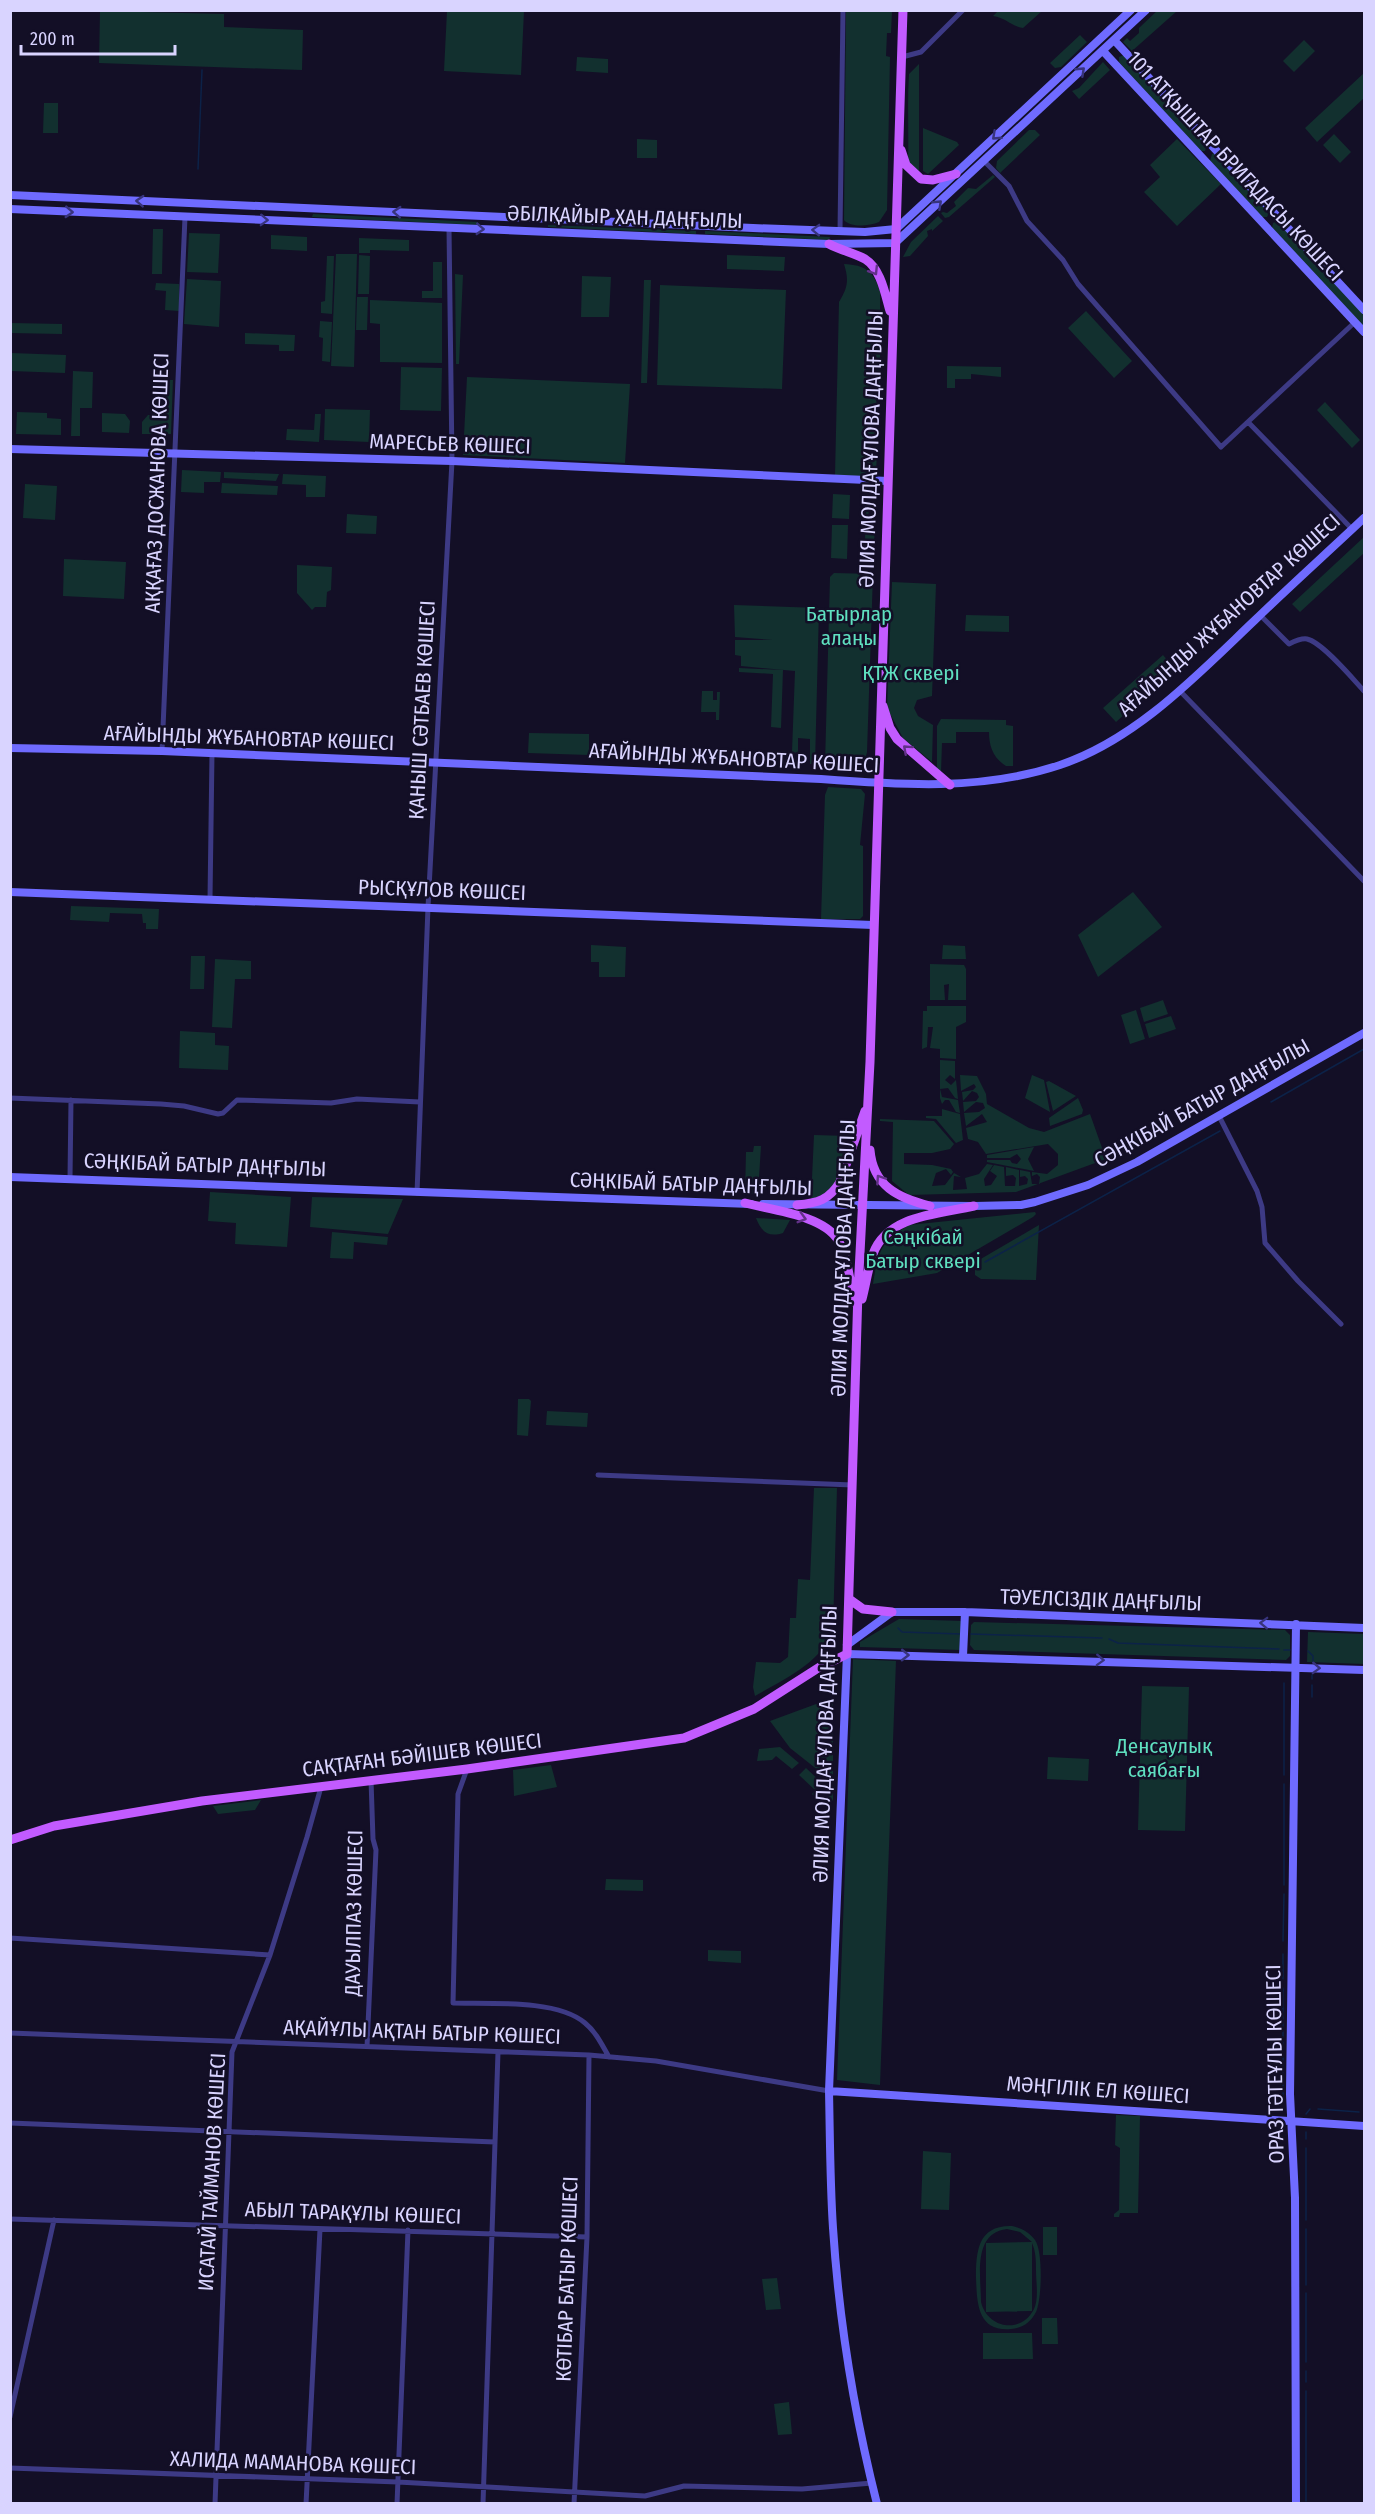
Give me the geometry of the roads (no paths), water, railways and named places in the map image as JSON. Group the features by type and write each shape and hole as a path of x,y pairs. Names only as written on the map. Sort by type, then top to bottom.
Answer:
{"main road":[{"name":"ӘЛИЯ МОЛДАҒҰЛОВА ДАҢҒЫЛЫ","path":"847,1649 868,1100 903,10"},
{"path":"898,143 906,165 921,179 929,181 956,174"},
{"path":"829,244 864,258 872,265 879,278 893,322"},
{"path":"881,701 890,728 897,739 950,784"},
{"path":"798,1205 818,1203 834,1192 840,1182 868,1100"},
{"path":"867,1119 873,1166 884,1185 905,1199 930,1206"},
{"path":"745,1203 816,1222 832,1232 841,1247 846,1262 858,1319"},
{"path":"858,1319 873,1254 880,1240 888,1232 909,1221 974,1206"},
{"path":"849,1599 863,1608 892,1612"},
{"name":"САҚТАҒАН БӘЙІШЕВ КӨШЕСІ","path":"10,1838 87,1820 202,1801 467,1769 684,1738 758,1707 847,1649"}],"street":[{"path":"840,245 843,10"},
{"path":"901,57 921,52 963,10"},
{"path":"896,230 1131,10"},
{"path":"895,243 1146,10"},
{"name":"101 АТҚЫШТАР БРИГАДАСЫ КӨШЕСІ","path":"1114,40 1365,310"},
{"name":"101 АТҚЫШТАР БРИГАДАСЫ КӨШЕСІ","path":"1103,51 1365,332"},
{"path":"1115,63 1118,54 1126,52"},
{"path":"1023,111 1030,119"},
{"path":"1203,157 1214,148"},
{"path":"984,161 1009,186 1027,221 1063,260 1074,278 1221,447 1355,322"},
{"path":"12,195 12,209"},
{"name":"ӘБІЛҚАЙЫР ХАН ДАҢҒЫЛЫ","path":"12,195 840,231 896,230"},
{"path":"89,213 90,199"},
{"path":"303,222 304,208"},
{"name":"ӘБІЛҚАЙЫР ХАН ДАҢҒЫЛЫ","path":"12,209 840,245 895,243"},
{"path":"1264,224 1275,214"},
{"name":"АҚҚАҒАЗ ДОСЖАНОВА КӨШЕСІ","path":"162,751 185,217"},
{"path":"539,218 539,232"},
{"name":"ҚАНЫШ СӘТБАЕВ КӨШЕСІ","path":"417,1193 428,907 452,461 449,228"},
{"path":"1248,422 1352,529"},
{"name":"МАРЕСЬЕВ КӨШЕСІ","path":"10,448 452,461 888,481"},
{"name":"АҒАЙЫНДЫ ЖҰБАНОВТАР КӨШЕСІ","path":"10,748 212,753 914,786 1020,775 1060,765 1118,739 1179,690 1365,518"},
{"path":"1260,615 1289,644 1311,639 1327,651 1365,691"},
{"path":"1179,690 1365,881"},
{"path":"210,899 212,753"},
{"name":"РЫСҚҰЛОВ КӨШСЕІ","path":"10,892 873,925"},
{"name":"СӘҢКІБАЙ БАТЫР ДАҢҒЫЛЫ","path":"10,1177 798,1205 1021,1205 1088,1185 1137,1162 1365,1033"},
{"path":"10,1098 172,1105 218,1114 223,1113 237,1100 331,1103 357,1099 420,1102"},
{"path":"70,1178 71,1100"},
{"path":"1220,1116 1257,1191 1262,1207 1265,1243 1298,1281 1341,1324"},
{"path":"598,1475 853,1485"},
{"path":"847,1649 892,1612"},
{"name":"ТӘУЕЛСІЗДІК ДАҢҒЫЛЫ","path":"892,1612 965,1612 1365,1628"},
{"path":"963,1656 965,1612"},
{"name":"ОРАЗ ТӘТЕҰЛЫ КӨШЕСІ","path":"1296,1624 1290,2094 1295,2198 1296,2504"},
{"path":"847,1649 963,1656 1365,1670"},
{"name":"ӘЛИЯ МОЛДАҒҰЛОВА ДАҢҒЫЛЫ","path":"847,1649 829,2091 832,2229 849,2370 877,2504"},
{"path":"467,1769 458,1794 453,2003 545,2007 565,2011 579,2018 592,2029 609,2057"},
{"name":"ДАУЫЛПАЗ КӨШЕСІ","path":"367,2046 376,1850 373,1839 371,1780"},
{"name":"ИСАТАЙ ТАЙМАНОВ КӨШЕСІ","path":"215,2504 232,2052 270,1955 308,1837 321,1785"},
{"path":"10,1938 270,1955"},
{"name":"АҚАЙҰЛЫ АҚТАН БАТЫР КӨШЕСІ","path":"10,2033 589,2055 656,2061 829,2091"},
{"path":"483,2504 498,2052"},
{"name":"КӨТІБАР БАТЫР КӨШЕСІ","path":"574,2504 587,2237 589,2055"},
{"name":"МӘҢГІЛІК ЕЛ КӨШЕСІ","path":"829,2091 1365,2126"},
{"path":"10,2123 495,2142"},
{"name":"АБЫЛ ТАРАҚҰЛЫ КӨШЕСІ","path":"10,2218 587,2237"},
{"path":"10,2417 54,2220"},
{"path":"306,2504 320,2229"},
{"path":"397,2504 408,2230"},
{"name":"ХАЛИДА МАМАНОВА КӨШЕСІ","path":"10,2468 307,2481 398,2482 645,2496 684,2486 802,2489 872,2483"}],"waterway":[{"path":"198,169 202,70"},
{"path":"1271,1102 1364,1049"},
{"path":"985,1262 1220,1131"},
{"path":"898,1628 902,1632 961,1634"},
{"path":"971,1634 1102,1638"},
{"path":"1109,1639 1118,1643 1279,1649"},
{"path":"1284,1650 1290,1650"},
{"path":"1308,1651 1313,1656 1313,1661"},
{"path":"1284,1683 1284,1775"},
{"path":"1312,1685 1312,1697"},
{"path":"1284,1784 1284,1885"},
{"path":"1283,1941 1284,1894"},
{"path":"1283,1954 1283,1979"},
{"path":"1283,1988 1283,2101"},
{"path":"1306,2114 1310,2109"},
{"path":"1318,2109 1359,2112"},
{"path":"1306,2132 1306,2139"},
{"path":"1306,2148 1306,2220"},
{"path":"1306,2229 1306,2285"},
{"path":"1306,2293 1306,2362"},
{"path":"1306,2371 1306,2382"},
{"path":"1306,2391 1306,2501"}],"park label":[{"name":"Батырлар алаңы","path":"849,626"},
{"name":"ҚТЖ сквері","path":"911,673"},
{"name":"Сәңкібай Батыр сквері","path":"923,1249"},
{"name":"Денсаулық саябағы","path":"1164,1758"}]}
